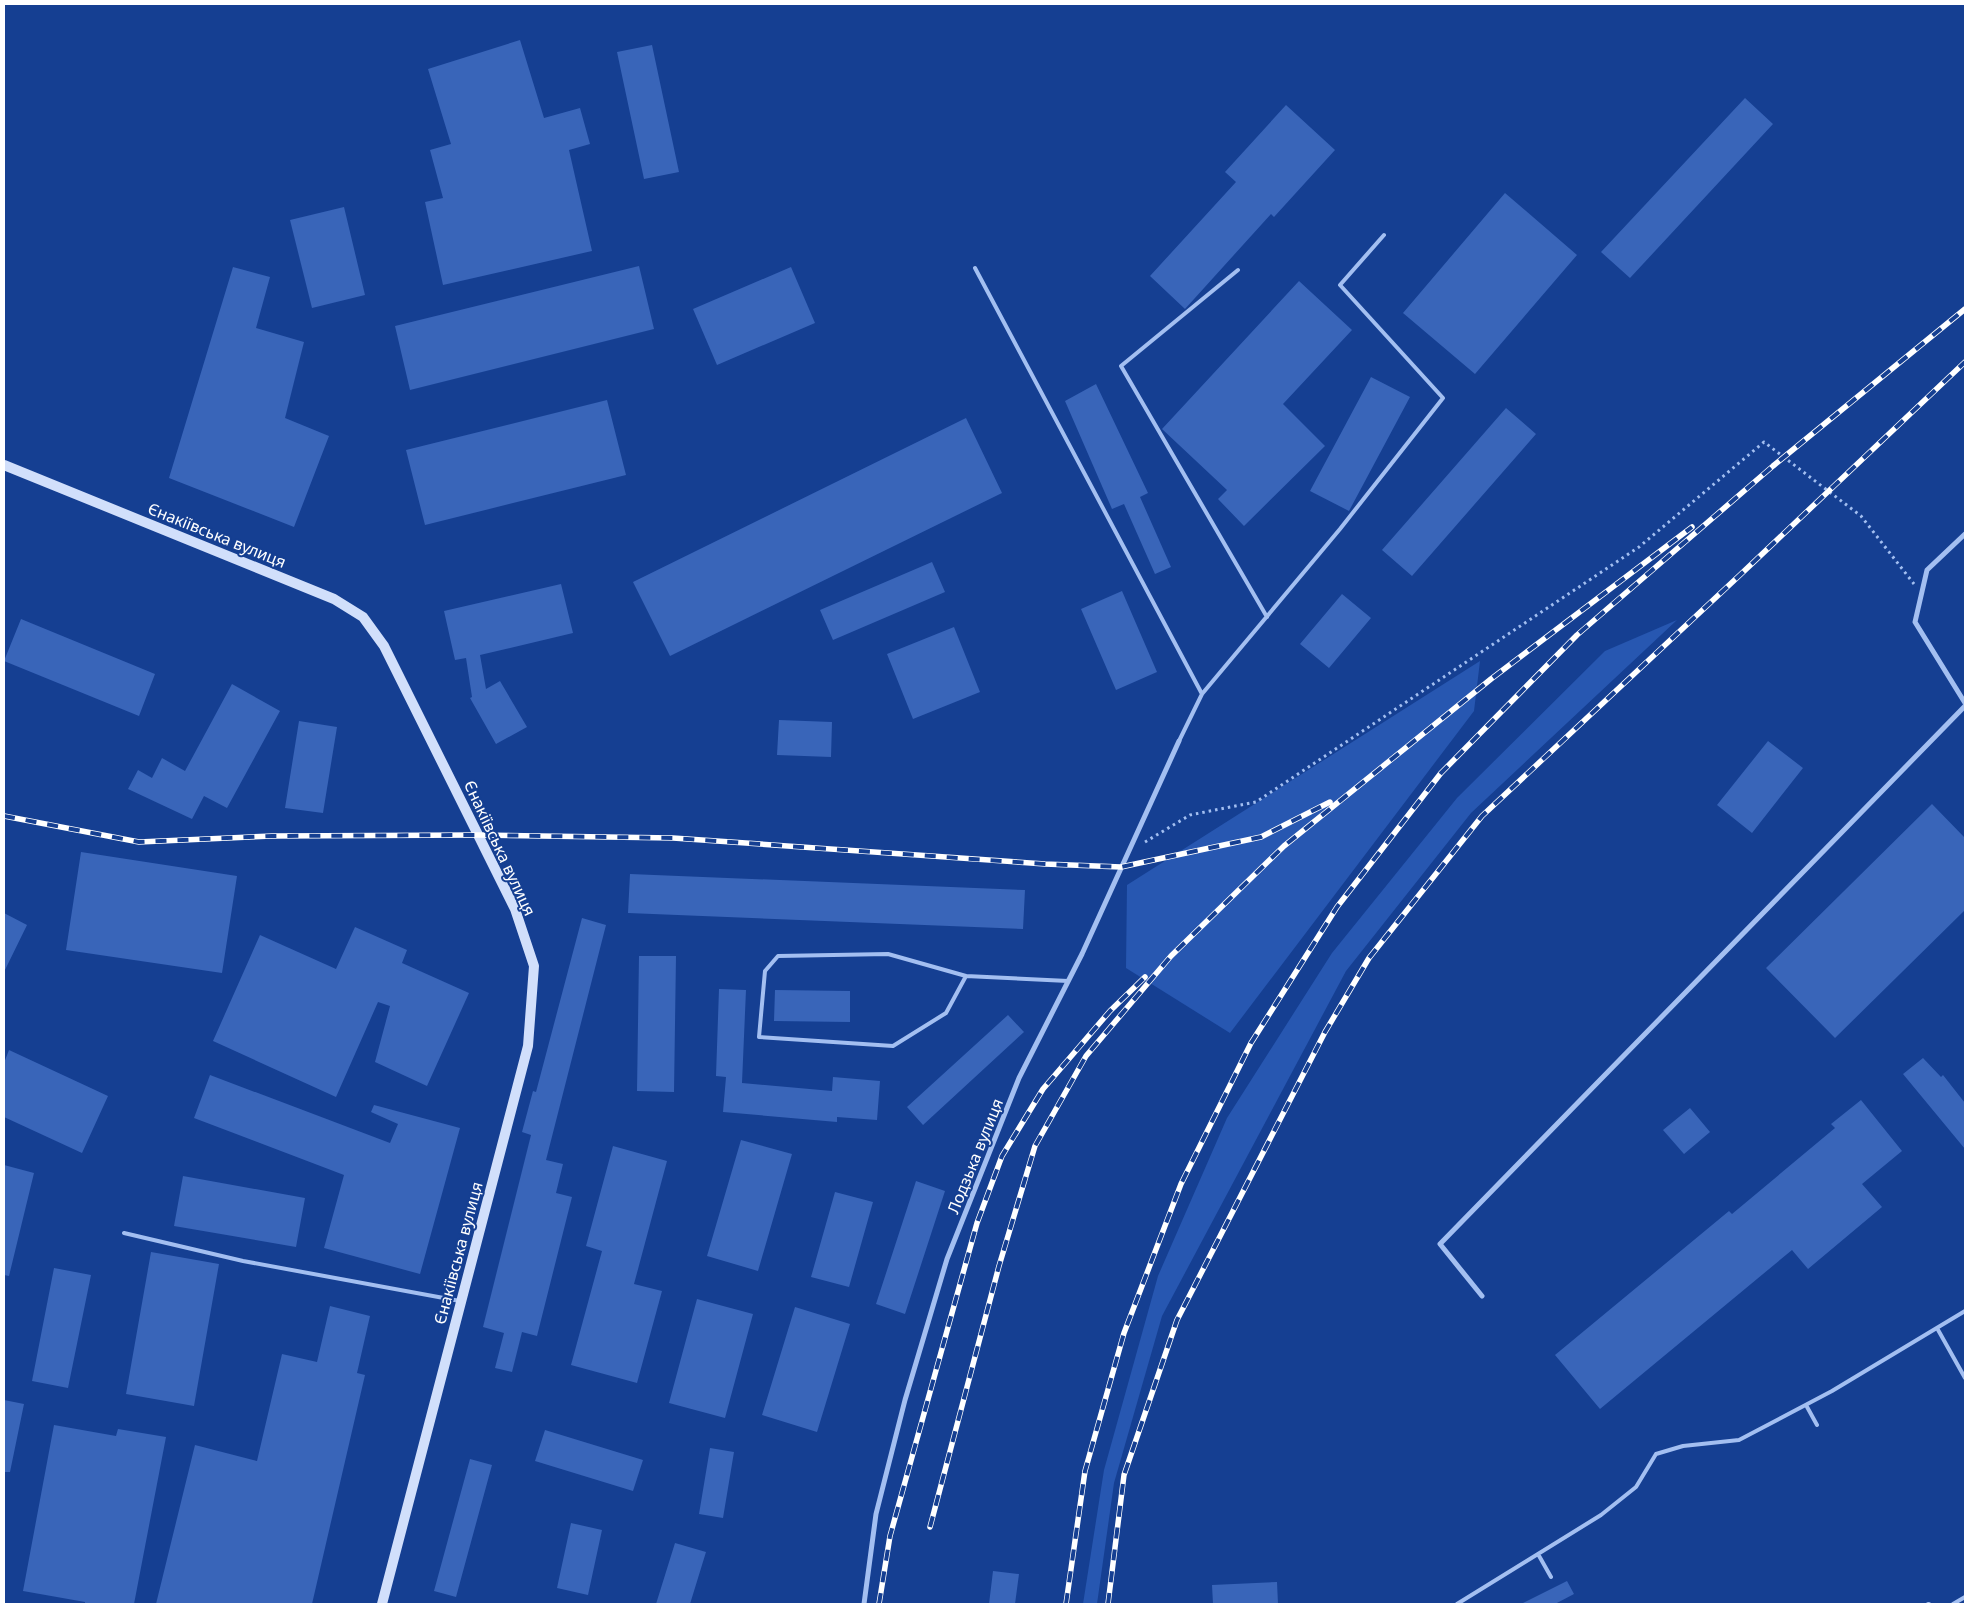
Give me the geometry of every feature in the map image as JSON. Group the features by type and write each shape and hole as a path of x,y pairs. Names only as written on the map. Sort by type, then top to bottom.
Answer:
{"street":[{"name":"Єнакіївська вулиця","path":"4,465 334,599 363,617 384,646 515,909 534,966 528,1046 382,1604"},
{"path":"1482,1296 1440,1244 1965,705 1916,622 1926,570 1965,534"},
{"name":"Лодзька вулиця","path":"864,1604 876,1514 904,1400 947,1259 1019,1078 1068,981 1178,741"}],"lane":[{"path":"1178,741 1202,694 1340,529 1443,398 1340,285 1384,235"},
{"path":"975,268 1202,694"},
{"path":"1238,270 1121,366 1266,616"},
{"path":"966,976 946,1013 892,1046 759,1037 765,971 778,956 888,954 966,976 1068,981"},
{"path":"124,1233 243,1261 461,1302"},
{"path":"1457,1604 1601,1515 1636,1487 1656,1454 1683,1446 1739,1440 1832,1391 1965,1311"},
{"path":"1937,1328 1965,1378"},
{"path":"1806,1405 1816,1426"},
{"path":"1538,1554 1551,1577"},
{"path":"1953,1604 1965,1597"}],"path":[{"path":"1128,852 1190,815 1256,802 1639,547 1764,442 1861,516 1921,594"}],"shaded area":[{"path":"1677,620 1471,813 1346,971 1162,1316 1114,1483 1097,1604 1083,1604 1104,1470 1158,1276 1227,1118 1332,953 1457,798 1605,651"},
{"path":"1480,661 1474,711 1230,1033 1126,968 1127,885"}],"building":[{"path":"520,40 544,118 580,108 590,144 569,150 592,251 443,285 425,202 443,198 430,150 451,144 428,69"},
{"path":"652,45 679,172 644,179 617,52"},
{"path":"1745,98 1773,124 1630,278 1601,252"},
{"path":"1286,105 1335,150 1274,217 1271,214 1185,309 1150,276 1236,182 1225,172"},
{"path":"1505,193 1577,255 1475,374 1403,313"},
{"path":"344,207 365,295 312,308 290,220"},
{"path":"639,266 654,329 410,390 395,326"},
{"path":"233,267 270,277 256,328 304,342 285,418 329,436 294,527 169,478"},
{"path":"791,267 815,323 717,365 693,309"},
{"path":"1299,281 1352,330 1283,404 1325,446 1244,526 1218,499 1227,490 1162,429"},
{"path":"1371,377 1410,397 1349,511 1310,491"},
{"path":"1096,384 1148,493 1140,497 1171,567 1155,574 1124,504 1112,509 1065,401"},
{"path":"607,400 626,475 425,525 406,450"},
{"path":"1506,408 1536,434 1412,576 1382,550"},
{"path":"966,418 1002,493 670,656 633,582"},
{"path":"932,562 945,592 833,640 820,610"},
{"path":"561,584 573,633 480,655 486,689 500,681 527,727 496,744 470,698 472,697 466,658 455,660 444,611"},
{"path":"1122,591 1157,672 1116,690 1081,609"},
{"path":"1342,594 1371,618 1329,668 1300,644"},
{"path":"21,619 155,674 139,716 4,661"},
{"path":"954,627 980,692 913,719 887,654"},
{"path":"232,684 280,711 227,808 204,796 192,819 128,789 138,770 152,778 162,758 185,771"},
{"path":"779,720 832,722 831,757 777,755"},
{"path":"299,721 337,727 323,813 285,808"},
{"path":"1768,741 1803,768 1752,833 1717,805"},
{"path":"1932,804 1965,838 1965,910 1835,1038 1766,968"},
{"path":"81,852 237,876 222,973 66,950"},
{"path":"630,874 1025,890 1023,929 628,913"},
{"path":"4,913 27,925 4,972"},
{"path":"582,918 606,925 546,1160 563,1164 556,1193 572,1197 537,1336 522,1332 512,1372 495,1368 504,1333 483,1327 531,1135 522,1132 533,1091 536,1092"},
{"path":"355,927 407,950 402,963 469,993 427,1086 375,1062 390,1006 378,1002 336,1097 213,1041 260,935 336,969"},
{"path":"639,956 676,956 674,1092 637,1091"},
{"path":"719,989 746,990 742,1083 832,1091 833,1077 880,1081 877,1120 837,1117 837,1122 723,1112 726,1077 716,1076"},
{"path":"775,990 850,991 850,1022 774,1021"},
{"path":"1008,1015 1024,1032 923,1125 907,1107"},
{"path":"9,1050 108,1096 82,1153 4,1117 4,1063"},
{"path":"1923,1058 1941,1077 1943,1075 1965,1103 1965,1149 1903,1074"},
{"path":"210,1075 390,1143 398,1124 371,1112 374,1105 460,1128 420,1274 324,1248 344,1175 194,1118"},
{"path":"1861,1100 1902,1151 1862,1184 1882,1207 1808,1269 1792,1250 1600,1409 1555,1355 1729,1211 1732,1214 1835,1128 1831,1124"},
{"path":"1690,1108 1710,1132 1684,1154 1663,1130"},
{"path":"741,1140 792,1154 758,1271 707,1256"},
{"path":"613,1146 667,1161 634,1284 662,1291 637,1383 571,1365 602,1251 586,1246"},
{"path":"4,1165 34,1173 9,1276 4,1275"},
{"path":"183,1176 305,1198 296,1247 174,1226"},
{"path":"916,1181 945,1191 905,1314 876,1304"},
{"path":"835,1192 873,1202 849,1287 811,1277"},
{"path":"151,1252 219,1264 194,1406 126,1394"},
{"path":"54,1268 91,1275 68,1388 32,1381"},
{"path":"697,1299 753,1314 725,1418 669,1403"},
{"path":"330,1306 370,1316 357,1373 365,1375 312,1604 156,1604 195,1445 257,1461 282,1354 317,1362"},
{"path":"795,1307 850,1324 817,1432 762,1415"},
{"path":"4,1400 24,1404 10,1472 4,1472"},
{"path":"54,1425 116,1436 118,1429 166,1437 134,1604 85,1604 85,1602 23,1591"},
{"path":"545,1430 643,1460 633,1491 535,1461"},
{"path":"710,1448 734,1452 723,1518 699,1514"},
{"path":"470,1459 492,1465 456,1597 434,1591"},
{"path":"571,1523 602,1530 588,1595 557,1588"},
{"path":"675,1543 706,1552 690,1604 656,1604"},
{"path":"993,1571 1019,1574 1015,1604 989,1604"},
{"path":"1567,1581 1574,1594 1555,1604 1521,1604"},
{"path":"1277,1582 1278,1604 1213,1604 1212,1585"}],"railway":[{"path":"1066,1604 1085,1471 1124,1333 1181,1184 1251,1043 1337,907 1441,773 1577,635 1773,466 1965,309"},
{"path":"1108,1604 1124,1475 1177,1320 1325,1032 1369,958 1482,816 1965,362"},
{"path":"930,1527 999,1266 1035,1146 1086,1056 1171,956 1284,846 1491,679 1692,527"},
{"path":"4,816 139,842 272,836 478,835 673,838 1045,864 1121,867 1261,837 1330,802"},
{"path":"879,1604 890,1536 977,1223 1002,1156 1043,1089 1110,1011 1145,977"}]}
